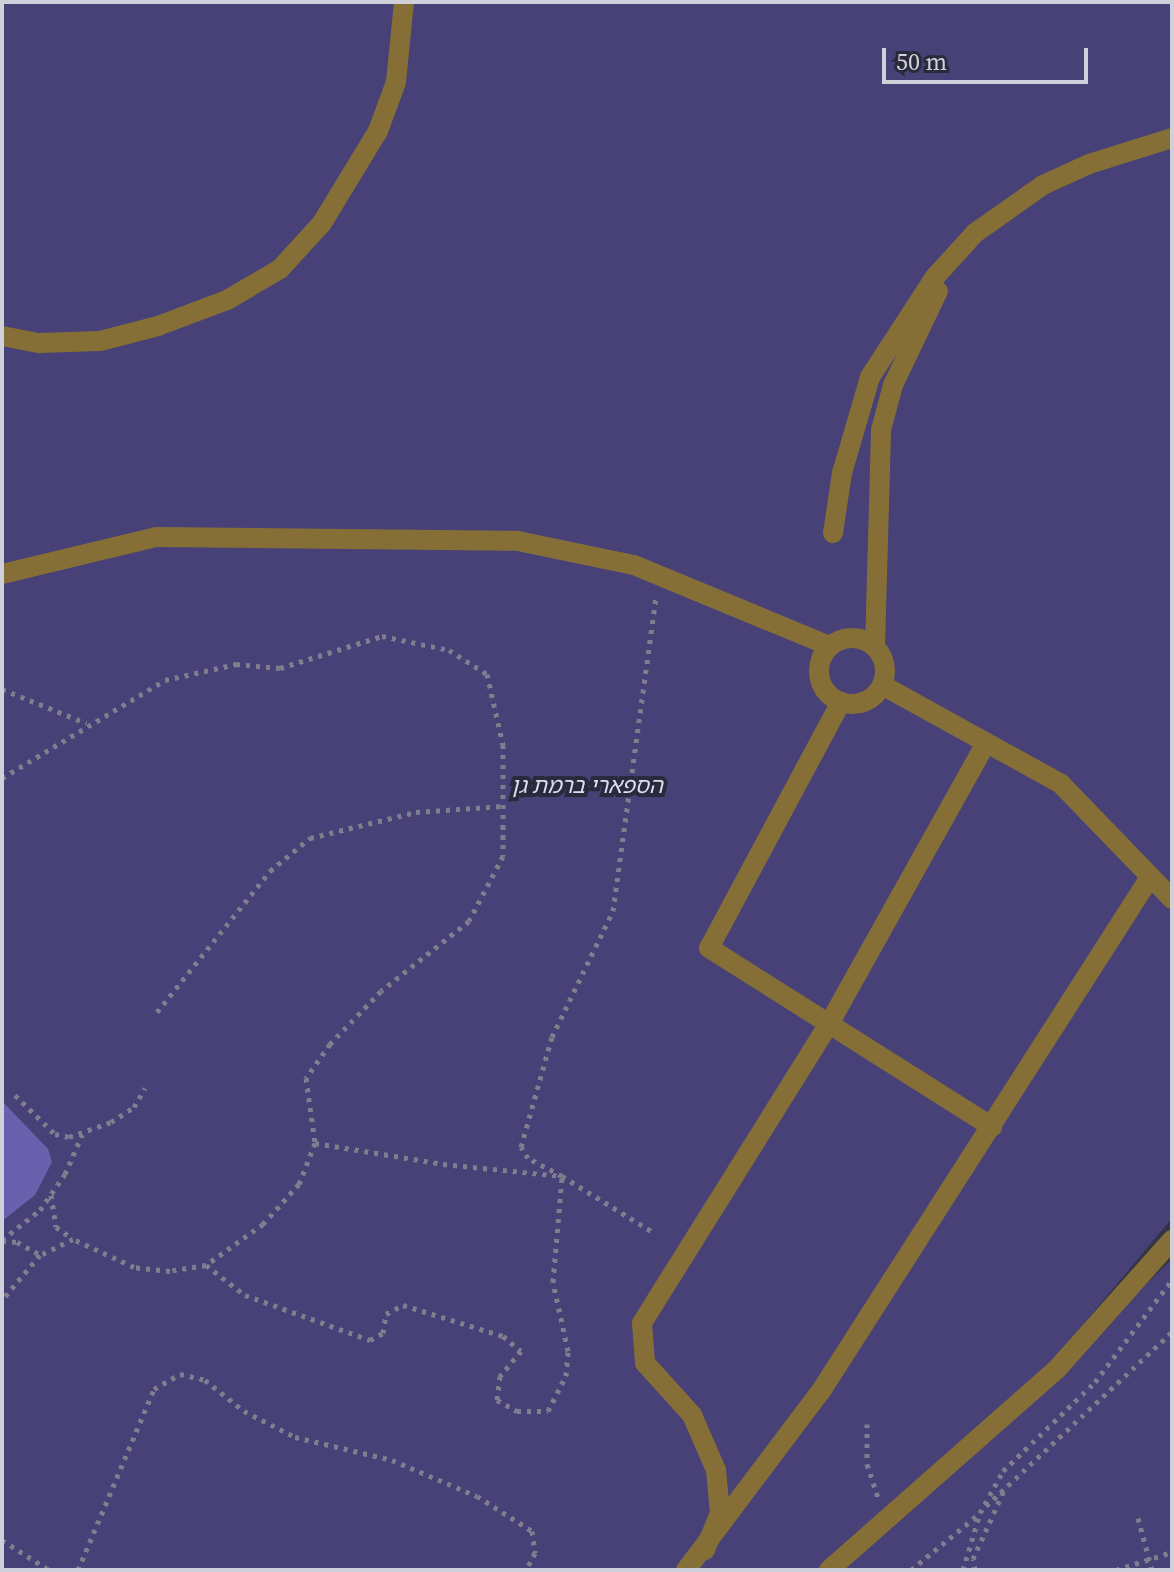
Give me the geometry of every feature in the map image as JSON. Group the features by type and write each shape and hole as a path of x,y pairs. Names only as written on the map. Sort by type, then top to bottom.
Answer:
{"lane":[{"path":"2,336 39,343 100,341 158,326 227,300 280,269 322,223 378,131 396,82 404,2"},
{"path":"833,533 842,473 870,377 935,277 975,233 1043,185 1089,164 1172,138"},
{"path":"830,646 820,676 830,695 841,702 860,703 882,685 884,661 875,647 881,430 911,342 975,233"},
{"path":"2,574 156,537 518,541 601,555 664,576 830,646 851,638 875,647"},
{"path":"882,685 1061,784 1149,879 1172,899"},
{"path":"841,702 709,948 992,1127"},
{"path":"705,1550 720,1513 716,1470 692,1415 645,1363 642,1323 829,1024 986,743"},
{"path":"686,1570 705,1550 821,1391 1149,879"},
{"path":"829,1570 1057,1369 1172,1240"}],"path":[{"path":"651,1231 528,1158 521,1147 526,1120 552,1037 613,911 647,651 664,576"},
{"path":"2,778 87,723 165,680 236,664 280,668 382,636 449,650 487,674 503,745 503,856 469,921 381,991 330,1044 306,1078 315,1143 299,1184 263,1224 206,1265 170,1271 134,1267 73,1239 56,1227 51,1195"},
{"path":"2,689 87,723"},
{"path":"157,1012 270,871 310,838 416,812 503,806"},
{"path":"15,1095 55,1134 82,1135 134,1107 145,1088"},
{"path":"2,1240 40,1210 82,1135"},
{"path":"315,1143 443,1164 562,1176"},
{"path":"206,1265 245,1295 370,1340 383,1333 386,1314 403,1305 503,1336 521,1351 500,1376 497,1400 517,1411 548,1411 566,1376 568,1351 553,1282 562,1176"},
{"path":"2,1300 40,1255 73,1239"},
{"path":"2,1240 17,1242 40,1255"},
{"path":"963,1570 980,1513 1003,1471 1095,1382 1172,1280"},
{"path":"911,1570 980,1513 1009,1481 1172,1332"},
{"path":"78,1570 154,1389 180,1374 205,1380 244,1411 295,1437 392,1460 477,1496 532,1531 535,1553 526,1570"},
{"path":"867,1424 865,1450 872,1483 891,1515"},
{"path":"975,1570 973,1559 1009,1481"},
{"path":"1138,1518 1152,1570"},
{"path":"2,1540 49,1570"},
{"path":"1116,1570 1148,1557 1172,1552"},
{"path":"267,1570 337,1570"}],"green space":[{"name":"הספארי ברמת גן","path":"2,2 1172,2 1172,1218 1052,1362 827,1570 2,1570"},
{"path":"1172,1259 1172,1570 842,1570 984,1443"}],"shaded area":[{"path":"2,1101 48,1149 52,1162 35,1195 2,1221"}]}
